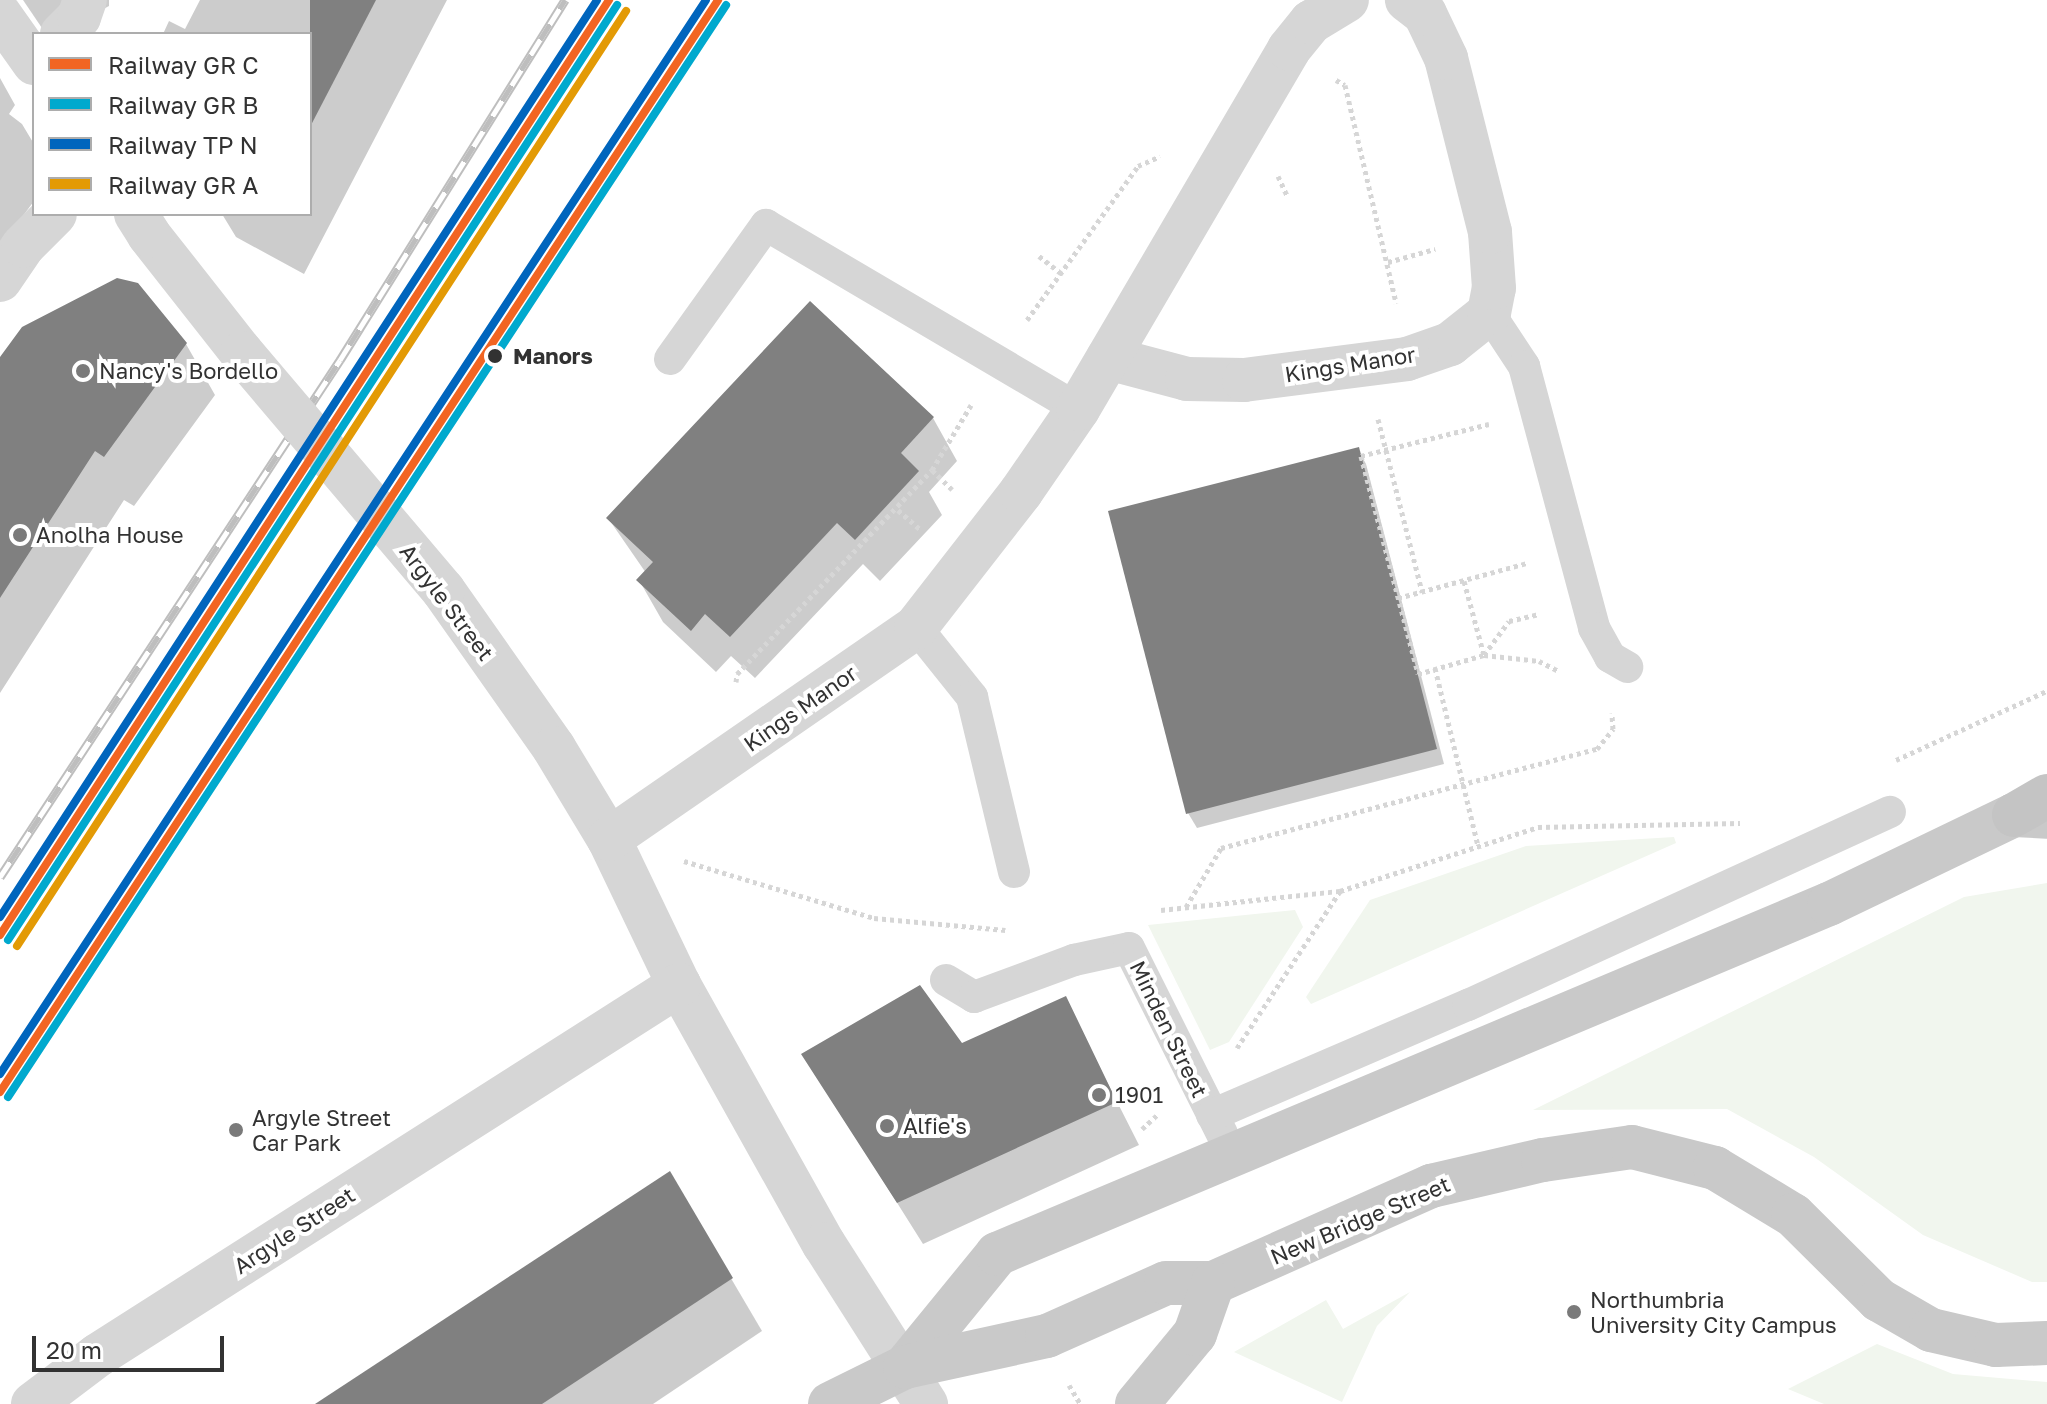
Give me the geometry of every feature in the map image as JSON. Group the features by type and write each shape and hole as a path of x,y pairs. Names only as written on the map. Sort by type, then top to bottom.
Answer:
{"main road":[{"path":"905,1367 997,1254 1829,904 2036,809"},
{"name":"New Bridge Street","path":"830,1404 905,1367 1047,1336 1166,1283 1213,1283 1431,1186 1543,1160 1632,1147 1715,1168 1793,1215 1879,1300 1931,1330 1996,1345 2047,1343"},
{"path":"1137,1404 1195,1334 1213,1283"}],"street":[{"path":"64,32 79,17 85,0"},
{"name":"Kings Manor","path":"609,839 916,627 1021,492 1078,409 1289,49 1311,22 1347,0"},
{"path":"1407,0 1425,14 1446,58 1490,232 1494,288 1489,313"},
{"path":"0,15 32,60"},
{"path":"0,280 23,246 53,216"},
{"name":"Argyle Street","path":"143,224 242,353 443,590 554,748 609,839 679,985 824,1244 926,1404"},
{"name":"Kings Manor","path":"1108,358 1187,379 1244,380 1388,362 1450,344 1489,313"},
{"name":"Argyle Street","path":"33,1404 98,1355 679,985"}],"lane":[{"path":"670,359 766,225 1078,409"},
{"path":"1489,313 1524,366 1587,602 1610,657 1627,667"},
{"path":"916,627 972,697 1014,872"},
{"path":"1212,1115 1468,1005 1890,812"},
{"name":"Minden Street","path":"946,980 974,997 1074,960 1129,948 1232,1155"}],"path":[{"path":"1289,49 1345,85 1388,362 1383,451 1422,592"},
{"path":"1033,313 1061,273 1039,256"},
{"path":"737,674 907,500 932,470 972,404"},
{"path":"1538,411 1361,456 1418,674 1484,655 1539,661 1567,676"},
{"path":"1398,598 1574,550"},
{"path":"1464,581 1484,655"},
{"path":"1484,655 1509,621 1587,602"},
{"path":"1435,668 1478,847"},
{"path":"1896,760 2047,691"},
{"path":"1186,907 1221,848 1597,749 1613,729 1612,709 1602,701"},
{"path":"1230,1059 1340,891 1538,827 1757,822"}],"shaded area":[{"path":"1674,837 1676,843 1311,1004 1306,997 1370,900 1526,846"},
{"path":"2047,883 2047,1282 2032,1282 1923,1235 1814,1157 1727,1109 1533,1110 1964,897"},
{"path":"1295,910 1303,927 1229,1042 1210,1050 1148,925"},
{"path":"1410,1292 1377,1326 1342,1402 1234,1352 1326,1300 1343,1329"},
{"path":"1877,1344 1953,1374 2047,1382 2047,1404 1824,1404 1788,1389"}],"building":[{"path":"310,0 376,0 312,123 312,32"},
{"name":"Nancy's Bordello","path":"117,278 138,283 187,343 104,457 95,451 0,598 0,357 22,327"},
{"path":"810,301 934,417 901,453 919,471 855,540 837,523 730,637 705,614 691,631 636,580 653,562 606,518"},
{"path":"1359,447 1437,749 1186,814 1108,511"},
{"path":"920,985 962,1043 1066,996 1117,1102 897,1203 801,1054"},
{"path":"670,1171 733,1278 542,1404 315,1404"}],"railway":[{"path":"0,877 340,360 565,0"}],"transit line":[{"path":"0,917 597,0"},
{"path":"0,935 609,0"},
{"path":"0,1074 706,0"},
{"path":"0,1092 718,0"},
{"path":"8,940 617,5"},
{"path":"8,1097 726,5"},
{"path":"17,946 626,11"}],"place":[{"name":"Manors","path":"495,356"},
{"name":"Nancy's Bordello","path":"83,371"},
{"name":"Anolha House","path":"20,535"},
{"name":"1901","path":"1099,1095"},
{"name":"Alfie's","path":"887,1126"},
{"name":"Argyle Street Car Park","path":"236,1130"},
{"name":"Northumbria University City Campus","path":"1574,1312"}]}
